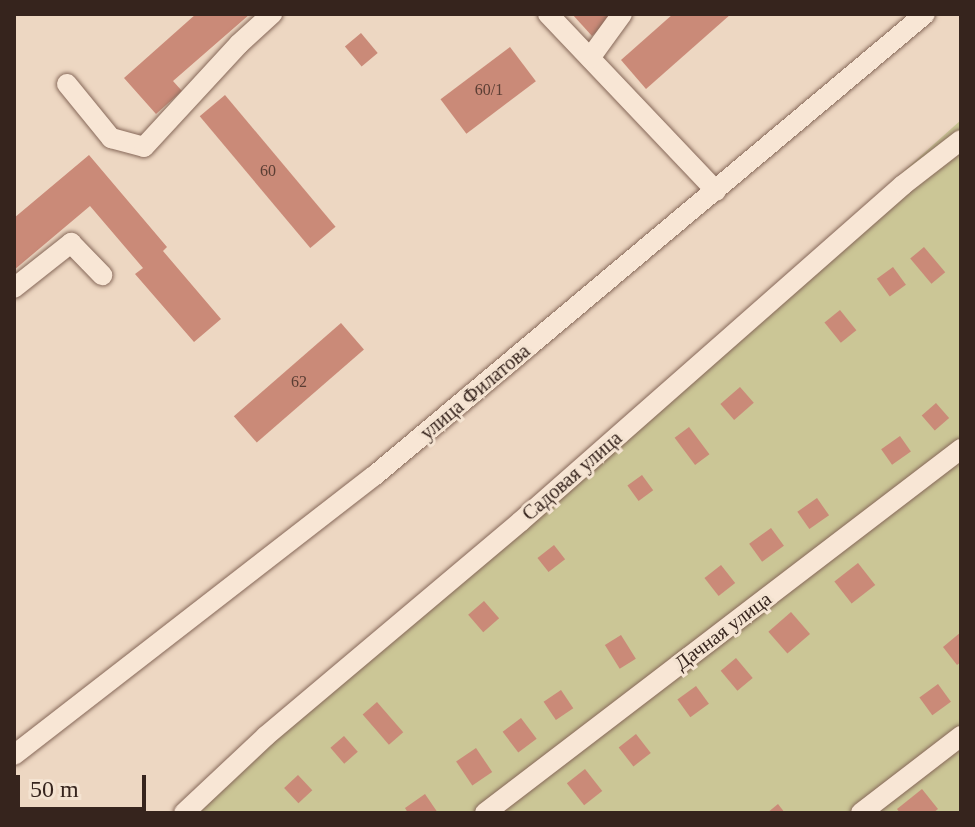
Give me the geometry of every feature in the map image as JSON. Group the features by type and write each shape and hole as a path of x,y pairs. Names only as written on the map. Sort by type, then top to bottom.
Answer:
{"street":[{"path":"67,84 111,138 144,147 239,44 272,14"},
{"path":"548,14 716,191"},
{"path":"590,58 622,14"},
{"name":"улица Филатова","path":"14,755 374,476 925,14"},
{"name":"Садовая улица","path":"184,813 266,736 532,512 903,185 961,140"},
{"path":"14,288 71,243 102,275"},
{"name":"Дачная улица","path":"485,813 961,449"},
{"path":"861,813 961,736"}],"shaded area":[{"path":"961,120 961,813 184,813"}],"building":[{"path":"196,14 250,14 173,81 182,91 156,114 124,78"},
{"path":"572,14 616,14 592,36"},
{"path":"673,14 731,14 646,89 621,60"},
{"path":"361,33 378,53 362,66 345,46"},
{"path":"510,47 536,81 466,134 441,99"},
{"path":"225,95 336,227 310,248 200,116"},
{"path":"89,155 167,247 163,251 221,319 194,342 135,274 143,268 90,206 14,270 14,218"},
{"path":"924,247 945,272 931,284 910,259"},
{"path":"893,267 906,285 890,297 877,279"},
{"path":"840,310 856,330 841,343 824,323"},
{"path":"341,323 364,349 257,443 234,416"},
{"path":"740,387 754,403 734,420 720,404"},
{"path":"936,403 949,418 935,431 922,415"},
{"path":"689,427 709,454 695,465 675,438"},
{"path":"900,436 911,452 892,465 881,449"},
{"path":"642,475 653,490 639,501 627,486"},
{"path":"817,498 829,515 809,529 797,512"},
{"path":"771,528 784,546 762,562 749,544"},
{"path":"554,545 565,559 549,572 537,558"},
{"path":"858,563 875,585 852,604 834,581"},
{"path":"721,565 735,583 719,596 704,578"},
{"path":"484,601 499,618 483,632 468,615"},
{"path":"791,612 810,634 787,654 768,632"},
{"path":"961,632 961,662 957,665 943,647"},
{"path":"621,635 636,659 620,669 605,645"},
{"path":"736,658 753,678 737,691 721,671"},
{"path":"938,684 951,702 932,715 919,698"},
{"path":"696,686 709,704 690,717 677,700"},
{"path":"561,690 573,708 556,720 544,702"},
{"path":"377,702 403,732 389,745 363,714"},
{"path":"521,718 537,739 518,753 503,732"},
{"path":"636,734 651,753 633,766 619,748"},
{"path":"344,736 358,752 344,764 330,748"},
{"path":"476,748 492,772 472,785 456,761"},
{"path":"585,769 602,791 584,805 567,783"},
{"path":"298,775 312,790 298,803 284,788"},
{"path":"922,789 938,809 933,813 900,813 897,809"},
{"path":"425,794 438,813 408,813 405,808"},
{"path":"778,804 785,813 767,813"}]}
